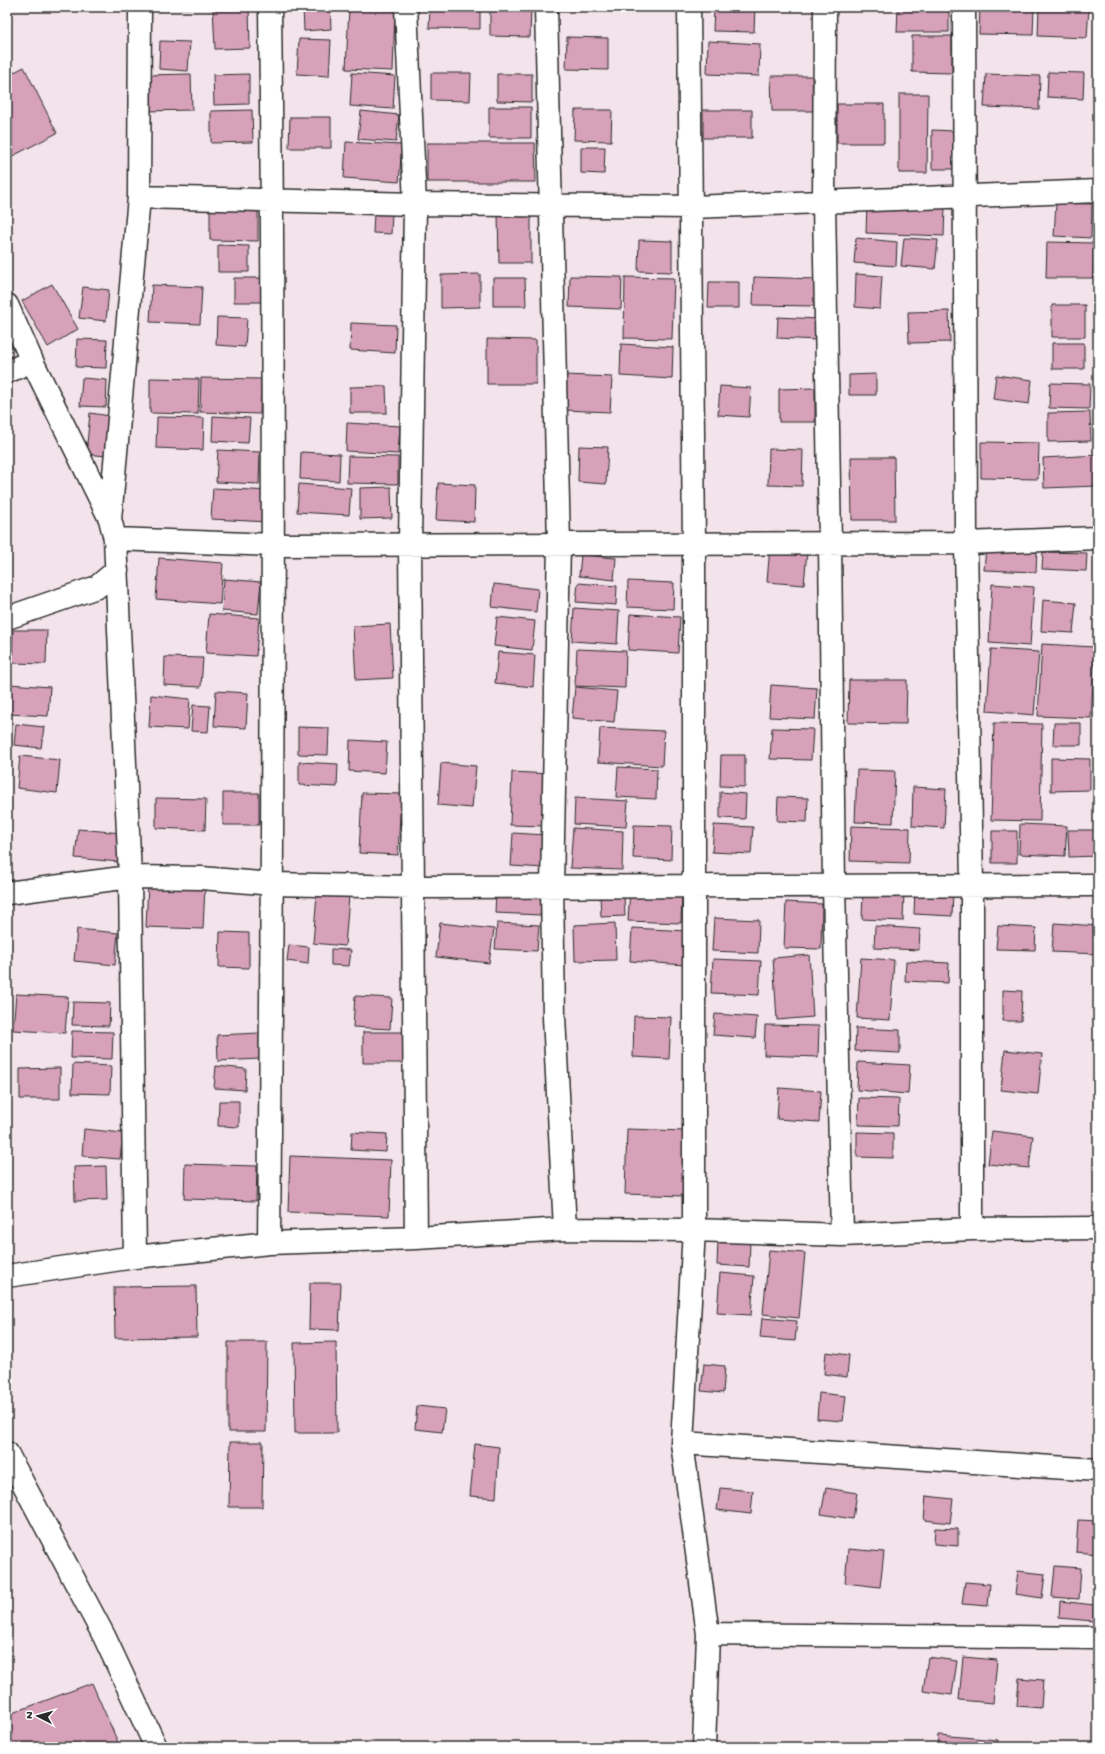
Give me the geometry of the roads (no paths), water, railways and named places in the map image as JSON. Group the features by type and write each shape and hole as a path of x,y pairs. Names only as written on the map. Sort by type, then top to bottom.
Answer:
{"street":[{"path":"135,1257 130,877 117,570 112,529 139,197 140,7"},
{"path":"269,1243 273,884 272,200 270,7"},
{"path":"406,7 415,204 410,544 416,1238"},
{"path":"546,7 559,544 552,886 554,1017 565,1229"},
{"path":"689,7 694,544 694,1230 682,1443 708,1634 704,1747"},
{"path":"825,7 824,202 834,886 842,1235"},
{"path":"964,7 966,542 972,885 972,1229"},
{"path":"139,197 415,204 692,207 1098,191"},
{"path":"7,305 112,529"},
{"path":"7,372 32,361"},
{"path":"112,529 272,545 966,542 1098,538"},
{"path":"7,618 97,588 117,570"},
{"path":"7,893 130,877 202,878 273,884 412,887 1098,885"},
{"path":"7,1276 135,1257 269,1243 416,1238 565,1229 694,1230 842,1235 972,1229 1098,1228"},
{"path":"682,1443 1098,1470"},
{"path":"7,1453 104,1636 156,1747"},
{"path":"708,1634 1098,1638"}]}
